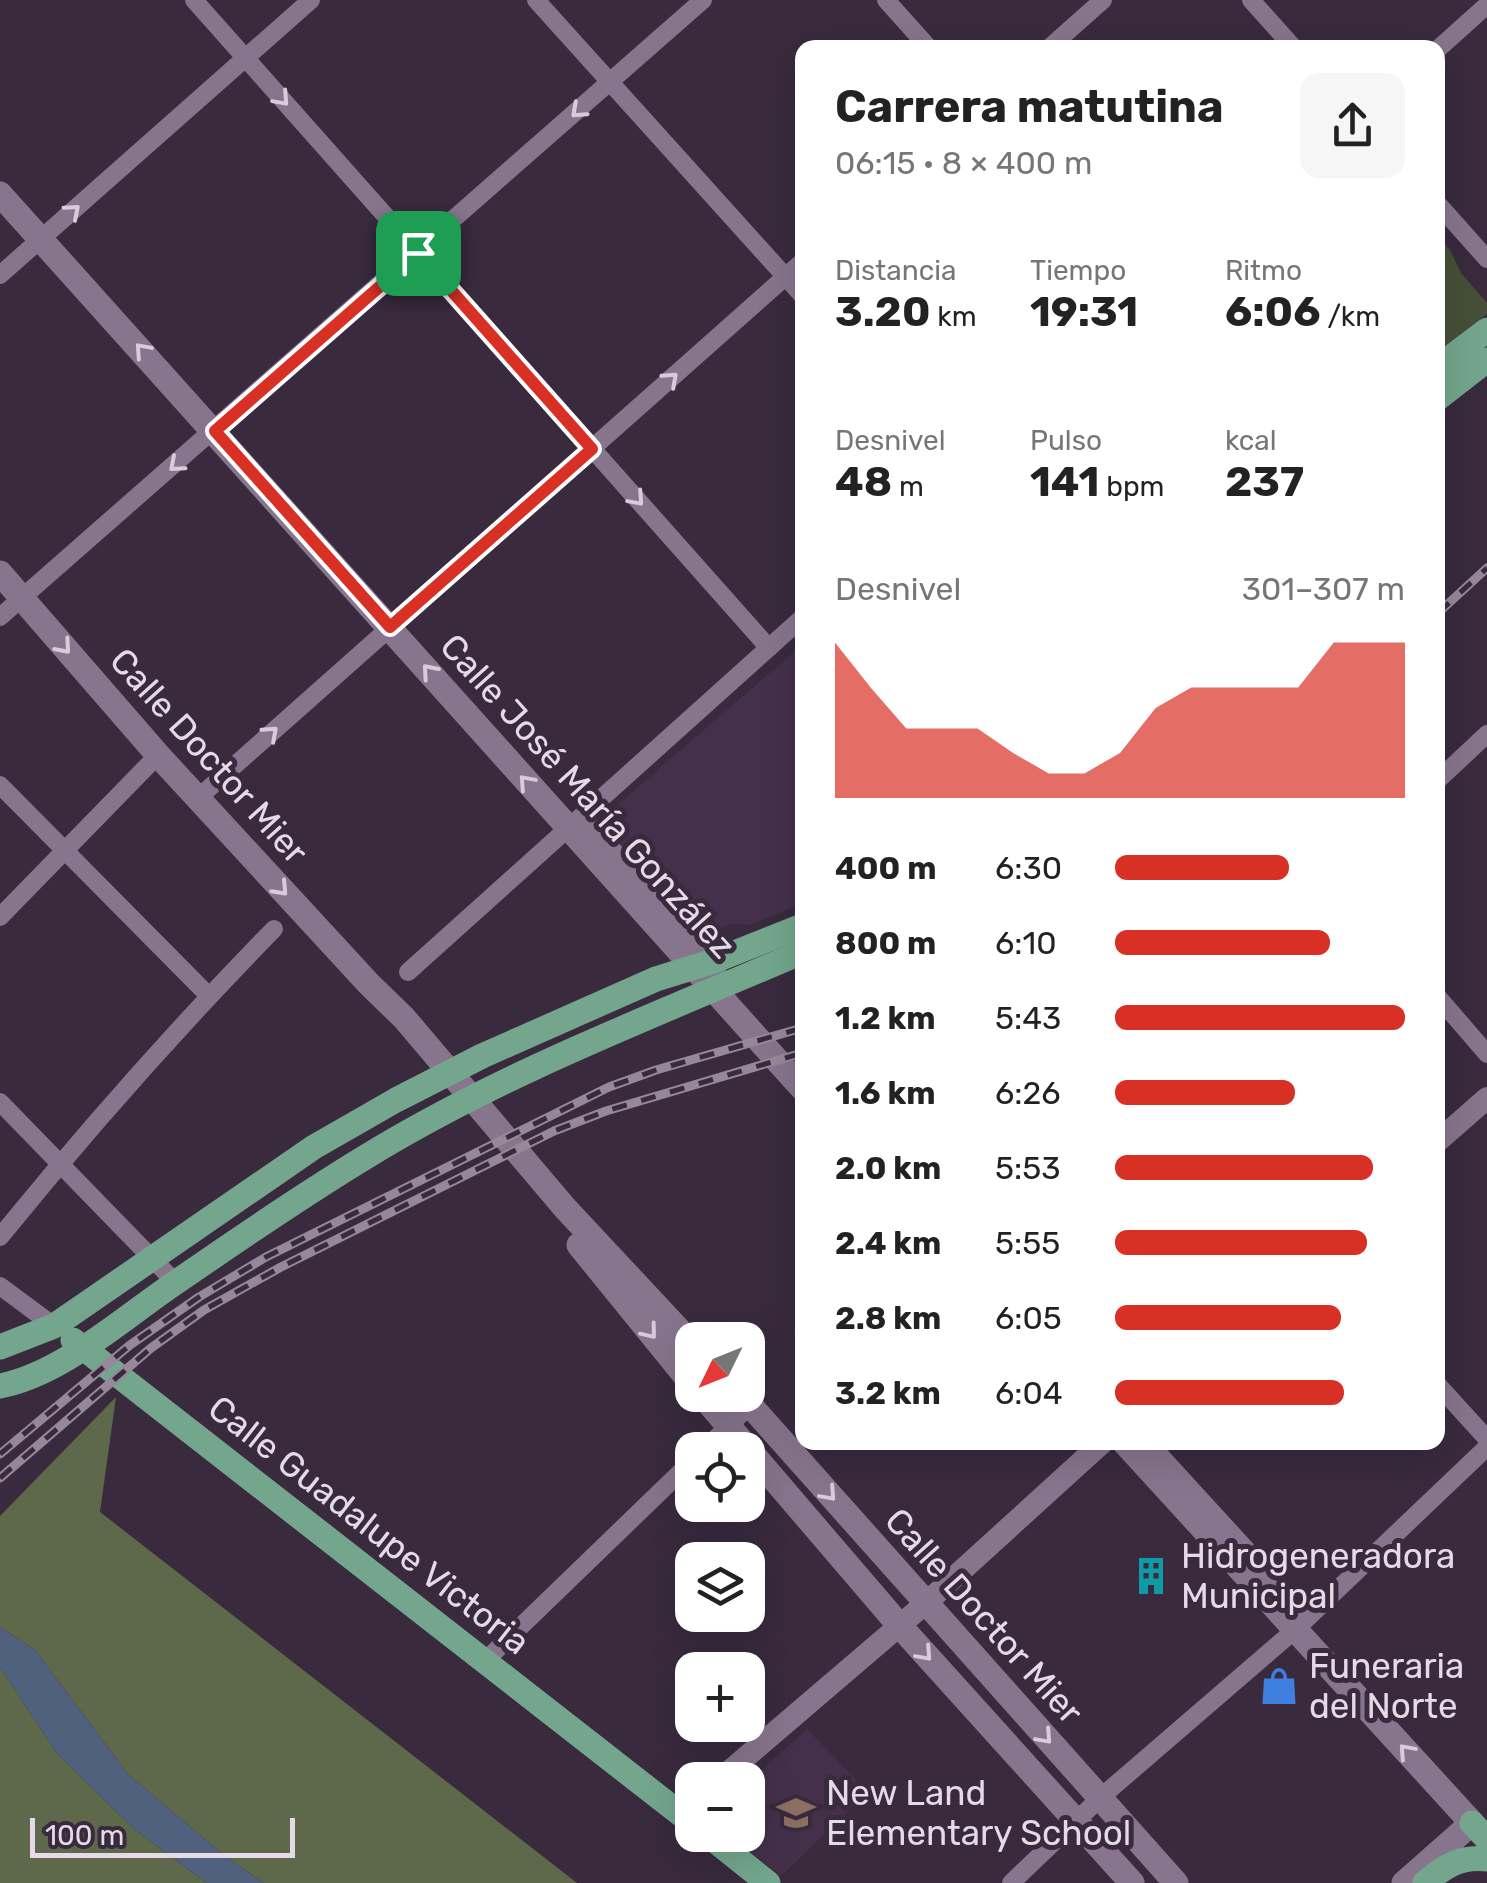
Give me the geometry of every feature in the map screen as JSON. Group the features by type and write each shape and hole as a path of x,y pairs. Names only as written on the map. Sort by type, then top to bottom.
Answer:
{"main road":[{"name":"Calle José María González","path":"0,194 795,1080"},
{"path":"1445,361 1487,330"},
{"path":"1445,393 1487,360"},
{"name":"Calle Doctor Mier","path":"0,574 158,755 404,1018 566,1208 675,1326"},
{"path":"0,1347 54,1326 314,1147 396,1100 482,1056 681,969 714,961 795,929"},
{"path":"0,1386 25,1380 83,1347 176,1282 417,1127 499,1082 795,955"},
{"name":"Calle Doctor Mier","path":"369,984 675,1363"},
{"name":"Calle Guadalupe Victoria","path":"54,1326 675,1803"},
{"name":"Calle Doctor Mier","path":"716,1412 899,1626 1132,1883"},
{"name":"Calle Doctor Mier","path":"757,1412 1176,1883"},
{"path":"1131,1450 1302,1623 1482,1824 1404,1883"},
{"path":"729,1852 768,1883"},
{"path":"1425,1883 1447,1864 1471,1857 1487,1859"}],"street":[{"path":"194,0 769,648"},
{"path":"0,275 310,0"},
{"path":"536,0 795,287"},
{"path":"0,617 703,0"},
{"path":"886,0 922,40"},
{"path":"1057,40 1102,0"},
{"path":"1251,0 1287,40"},
{"path":"1445,43 1487,4"},
{"path":"1445,212 1487,259"},
{"path":"198,798 795,268"},
{"path":"408,972 795,624"},
{"path":"1445,773 1487,734"},
{"path":"0,917 158,755"},
{"path":"0,786 208,996"},
{"path":"582,816 730,983"},
{"path":"560,836 681,969 699,996"},
{"path":"0,1237 208,996 274,929"},
{"path":"1445,1005 1487,1054"},
{"path":"1445,1135 1487,1098"},
{"path":"0,1102 176,1282"},
{"name":"Calle Guadalupe Victoria","path":"0,1286 54,1326"},
{"path":"1445,1393 1487,1439"},
{"path":"723,1432 738,1412"},
{"path":"1010,1883 1100,1798 1302,1623 1487,1447"},
{"path":"740,1762 899,1626 1093,1450"},
{"path":"1155,1450 1302,1623"},
{"path":"486,1660 675,1477"}],"shaded area":[{"path":"795,651 795,906 750,925 731,924 705,936 607,829 608,813"},
{"name":"New Land Elementary School","path":"807,1729 868,1792 781,1876 751,1852 765,1852 765,1767"}],"green space":[{"path":"1445,244 1461,273 1487,303 1487,314 1445,346"},
{"path":"116,1397 100,1512 577,1883 264,1883 226,1857 128,1774 35,1650 0,1627 0,1516"},
{"path":"0,1667 56,1752 134,1829 207,1883 0,1883"}],"water":[{"path":"0,1627 35,1650 128,1774 226,1857 264,1883 207,1883 134,1829 56,1752 0,1667"}],"railway":[{"path":"1445,607 1487,568"},
{"path":"0,1454 130,1345 266,1257 609,1087 795,1030"},
{"path":"0,1478 151,1348 204,1310 281,1267 554,1131 606,1111 795,1055"}],"place":[{"name":"Hidrogeneradora Municipal","path":"1151,1576"},
{"name":"Funeraria del Norte","path":"1279,1686"},
{"name":"New Land Elementary School","path":"796,1813"}],"route":[{"path":"418,253 592,449 390,627 215,431 418,253"}]}
